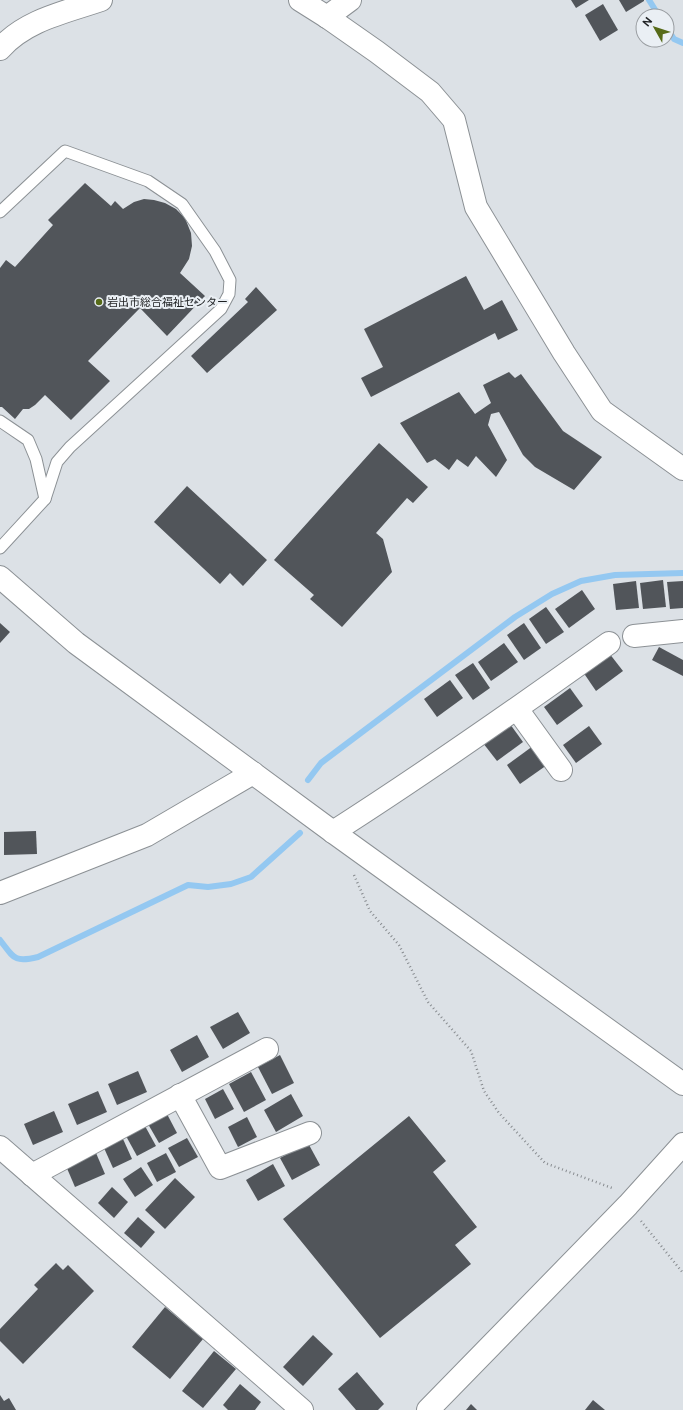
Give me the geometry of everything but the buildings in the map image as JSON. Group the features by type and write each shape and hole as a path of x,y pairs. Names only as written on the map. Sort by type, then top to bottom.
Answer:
{"street":[{"path":"0,49 8,40 39,21 101,0"},
{"path":"300,0 327,17 430,92 454,120 476,208 564,353 598,405 602,411 683,469"},
{"path":"327,17 350,0"},
{"path":"0,577 76,643 333,832 683,1084"},
{"path":"634,636 683,631"},
{"path":"333,832 517,709 609,643"},
{"path":"517,709 561,770"},
{"path":"0,891 147,835 253,773"},
{"path":"32,1175 267,1049"},
{"path":"180,1095 220,1168 310,1133"},
{"path":"428,1410 628,1205 683,1144"},
{"path":"0,1147 302,1410"}],"lane":[{"path":"0,212 65,151 148,181 182,204 215,251 230,280 229,294 220,309 70,447 57,462 45,499 0,548"},
{"path":"0,421 28,440 36,459 45,499"}],"path":[{"path":"353,872 370,911 399,945 428,1002 471,1051 484,1090 499,1114 546,1163 612,1188"},
{"path":"628,1205 683,1273"}],"waterway":[{"path":"649,0 654,8"},
{"path":"675,39 683,43"},
{"path":"308,780 321,763 515,617 552,594 581,581 615,575 683,573"},
{"path":"0,940 15,958 30,959 38,957 188,885 208,887 231,884 251,877 300,833"}],"place":[{"name":"岩出市総合福祉センター","path":"99,302"}]}
